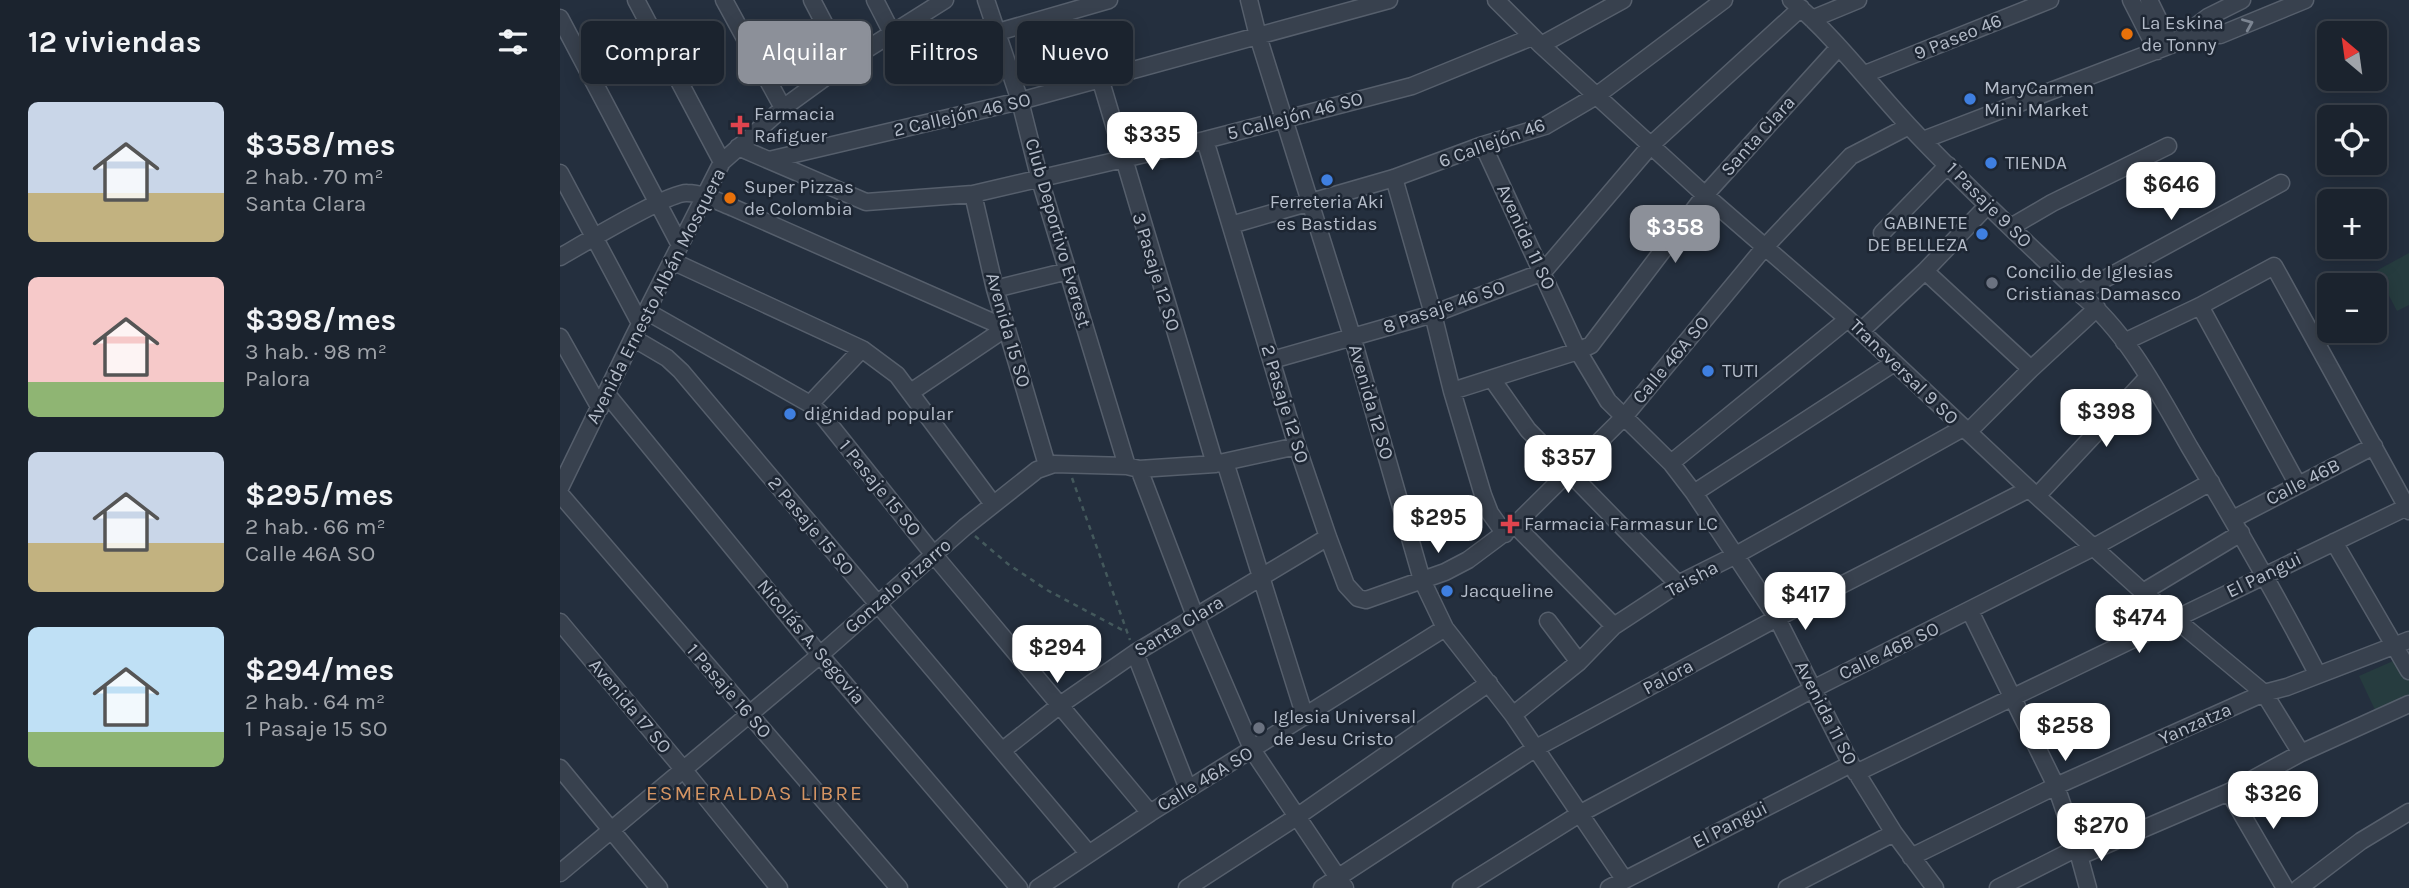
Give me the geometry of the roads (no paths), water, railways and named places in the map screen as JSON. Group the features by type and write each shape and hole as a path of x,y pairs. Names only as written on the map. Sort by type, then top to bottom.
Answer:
{"street":[{"path":"636,0 722,162"},
{"path":"724,0 783,108"},
{"path":"812,0 823,21"},
{"path":"875,0 886,21"},
{"name":"Avenida Ernesto Albán Mosquera","path":"911,21 945,0"},
{"name":"Club Deportivo Everest","path":"986,0 994,21"},
{"path":"1003,31 1109,0"},
{"name":"Avenida 12 SO","path":"1249,0 1352,336 1422,580 1445,628 1513,715 1624,879"},
{"name":"2 Callejón 46 SO","path":"1133,69 1389,0"},
{"name":"Transversal 9 SO","path":"1496,0 1536,41 1704,195 1848,319 2033,493 2143,592 2264,692 2301,753"},
{"name":"5 Callejón 46 SO","path":"769,160 866,202 973,194 1205,140 1412,86 1536,41 1623,0"},
{"name":"6 Callejón 46","path":"1231,225 1394,178 1483,145 1545,126 1596,96 1724,0"},
{"name":"8 Pasaje 46 SO","path":"1272,360 1433,314 1543,272 1651,145 1801,9 1858,0"},
{"name":"9 Paseo 46","path":"1865,74 2050,0"},
{"path":"2131,0 2164,48"},
{"path":"2149,0 2164,48"},
{"path":"1923,140 2164,48 2189,34 2208,18 2242,0"},
{"path":"2189,34 2220,35 2305,0"},
{"name":"1 Pasaje 9 SO","path":"1801,9 1865,74 1909,126 2097,308 2124,342 2148,377 2266,574 2318,675"},
{"path":"560,18 680,245"},
{"name":"Santa Clara","path":"1452,391 1578,351 1596,340 1704,195 1839,47"},
{"name":"Club Deportivo Everest","path":"1003,48 1068,271 1133,468 1252,751 1341,883"},
{"name":"Avenida Ernesto Albán Mosquera","path":"560,488 722,162 783,108 816,84"},
{"name":"2 Callejón 46 SO","path":"769,160 1020,101 1079,84"},
{"name":"3 Pasaje 12 SO","path":"1102,84 1123,160 1220,463 1262,576 1305,717"},
{"name":"Calle 46A SO","path":"1422,580 1468,560 1510,529 1624,418 1764,248 1851,156 1909,126"},
{"name":"2 Pasaje 12 SO","path":"1205,140 1297,446 1346,585 1358,598 1374,598 1422,580"},
{"name":"Avenida 11 SO","path":"1483,145 1578,351 1608,401 1671,463 1694,492 1777,618 1854,768 1894,833 1935,888"},
{"path":"738,146 769,160"},
{"path":"2011,227 2052,203 2168,146"},
{"path":"1882,233 1948,165"},
{"path":"560,173 640,324"},
{"path":"1394,178 1452,391 1490,513 1614,626"},
{"path":"2079,293 2281,183"},
{"path":"560,257 659,202 684,192 704,196 1006,328"},
{"name":"Avenida 15 SO","path":"973,194 995,289 1047,465"},
{"path":"1861,331 1925,271 1988,205"},
{"path":"672,261 862,349 897,374 993,504"},
{"path":"2124,342 2200,306 2274,266 2408,509"},
{"path":"995,289 1068,271"},
{"path":"1925,271 2031,369"},
{"path":"2200,306 2298,485"},
{"name":"Taisha","path":"1513,715 1580,662 1614,626 1678,584 1966,430 2097,308"},
{"path":"1671,463 1848,319"},
{"name":"1 Pasaje 15 SO","path":"640,324 810,404 822,415 934,555 1150,813"},
{"name":"2 Pasaje 15 SO","path":"640,324 1089,854"},
{"path":"911,392 1006,328"},
{"name":"Nicolás A. Segovia","path":"560,337 603,400 1019,888"},
{"path":"810,404 862,349"},
{"path":"1694,492 1895,363"},
{"name":"Palora","path":"1322,888 1341,883 1536,748 1777,618 2033,493 2148,377"},
{"path":"1492,379 1528,430 1678,584"},
{"path":"1047,465 1133,468 1220,463 1297,446"},
{"name":"Calle 46B","path":"2143,592 2298,485 2374,446"},
{"name":"Gonzalo Pizarro","path":"560,873 820,654 965,527 1047,465"},
{"name":"Calle 46B SO","path":"1461,888 1581,813 1815,688 2094,547 2211,482"},
{"name":"1 Pasaje 16 SO","path":"560,494 899,888"},
{"name":"El Pangui","path":"1609,888 1854,768 2408,509"},
{"name":"Santa Clara","path":"1003,750 1060,705 1135,653 1328,537"},
{"path":"2334,542 2401,643 2409,671"},
{"path":"1970,611 2056,786 2079,852 2088,888"},
{"path":"1548,621 1580,662"},
{"name":"Avenida 17 SO","path":"560,622 774,883"},
{"name":"Calle 46A SO","path":"1038,888 1150,813 1445,628"},
{"name":"Yanzatza","path":"1911,856 2056,786 2264,692 2287,687 2401,643"},
{"path":"1135,653 1188,789"},
{"path":"1187,888 1298,816 1489,683"},
{"path":"1998,888 2079,852 2229,792 2301,753 2409,704"},
{"path":"560,768 659,888"},
{"path":"2229,792 2285,888"},
{"path":"2299,888 2361,841 2409,812"},
{"path":"1787,888 1894,833"},
{"path":"756,888 774,883"}],"place":[{"name":"La Eskina de Tonny","path":"2127,34"},
{"name":"MaryCarmen Mini Market","path":"1970,99"},
{"name":"Farmacia Rafiguer","path":"740,125"},
{"name":"TIENDA","path":"1991,163"},
{"name":"Ferreteria Aki es Bastidas","path":"1327,180"},
{"name":"Super Pizzas de Colombia","path":"730,198"},
{"name":"GABINETE DE BELLEZA","path":"1982,234"},
{"name":"Concilio de Iglesias Cristianas Damasco","path":"1992,283"},
{"name":"TUTI","path":"1708,371"},
{"name":"dignidad popular","path":"790,414"},
{"name":"Farmacia Farmasur LC","path":"1510,524"},
{"name":"Jacqueline","path":"1447,591"},
{"name":"Iglesia Universal de Jesu Cristo","path":"1259,728"}],"district":[{"name":"ESMERALDAS LIBRE","path":"755,793"}]}
